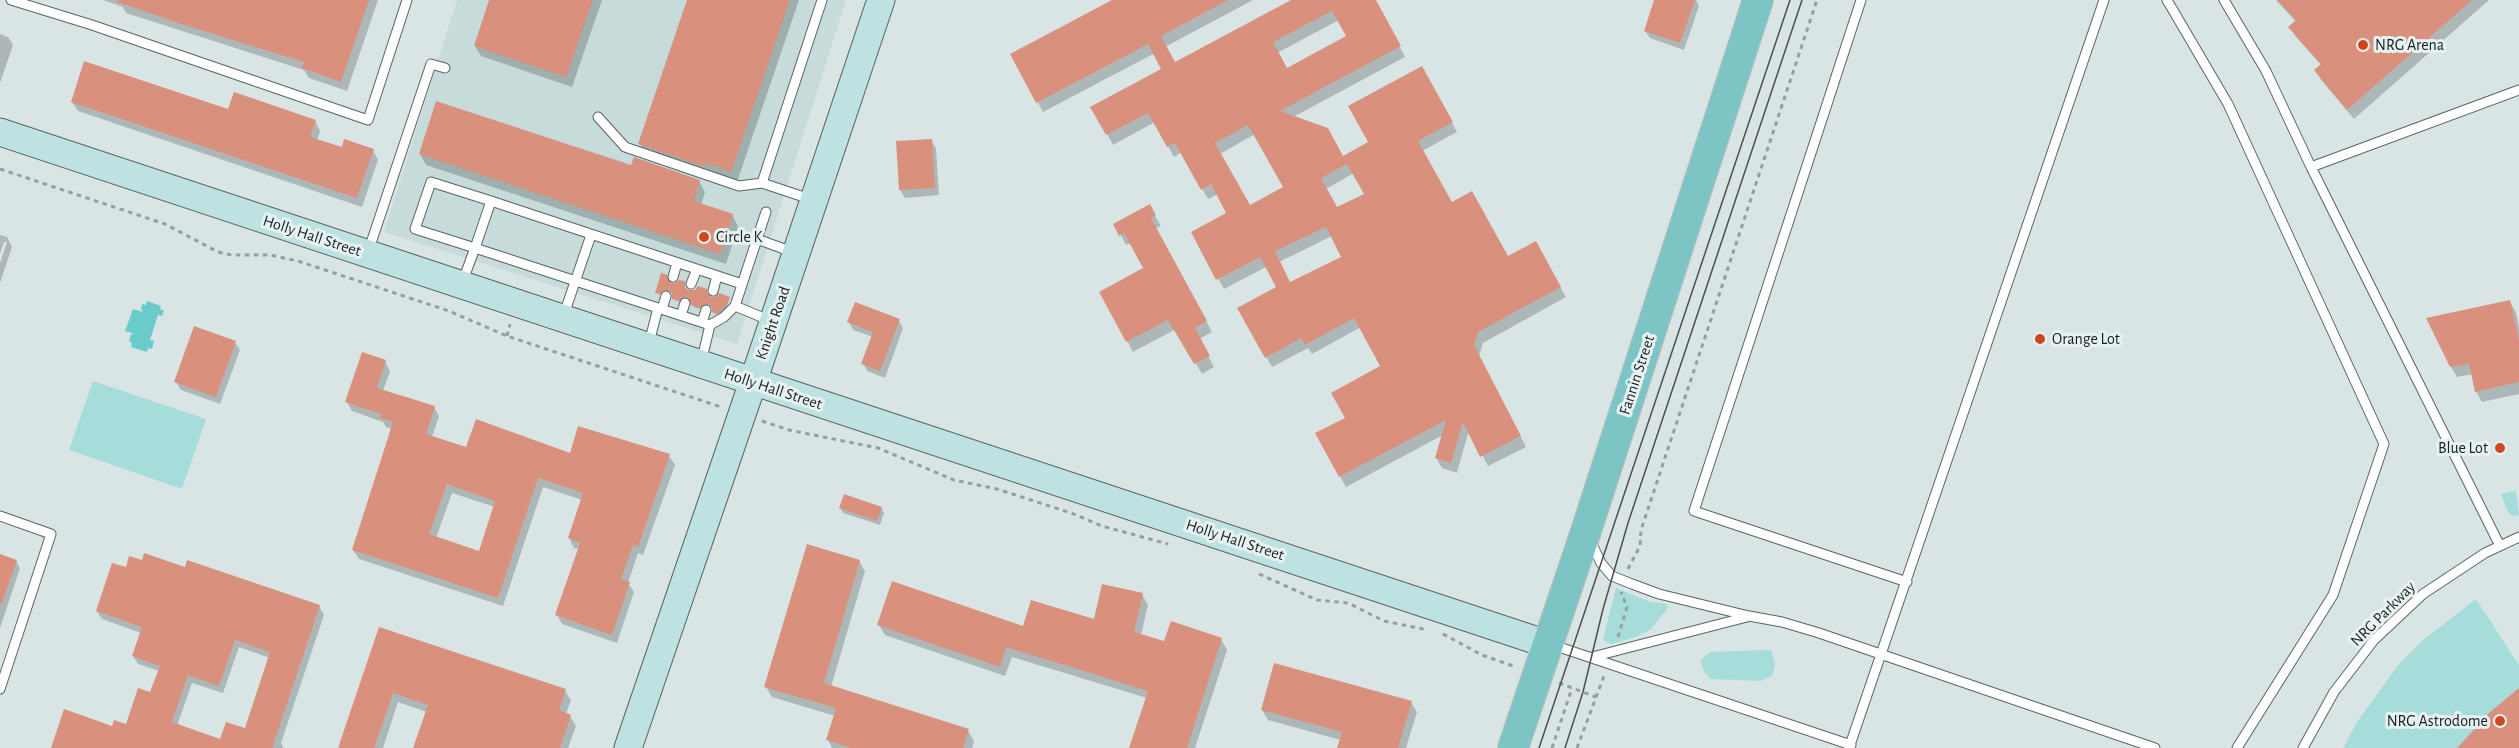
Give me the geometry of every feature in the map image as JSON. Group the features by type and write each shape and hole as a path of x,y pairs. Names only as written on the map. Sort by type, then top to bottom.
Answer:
{"main road":[{"name":"Fannin Street","path":"1513,748 1586,531 1758,0"}],"street":[{"name":"Knight Road","path":"628,748 774,322 881,0"},
{"name":"Holly Hall Street","path":"0,132 1547,644"}],"lane":[{"path":"11,0 92,25 368,120 407,0"},
{"path":"762,183 822,0"},
{"path":"1861,0 1694,511 1906,582"},
{"path":"1547,644 1592,657 1850,746 2104,0"},
{"path":"2167,0 2228,104 2384,444 2333,595 2237,748"},
{"path":"2224,0 2266,71 2311,167 2500,546"},
{"path":"367,254 431,64 446,68"},
{"path":"2311,167 2519,90"},
{"path":"598,117 625,147 739,186 762,183 814,200"},
{"path":"742,284 431,182 415,229 706,324 724,317 735,306 766,212"},
{"path":"461,285 491,201"},
{"path":"562,319 591,234"},
{"path":"756,239 797,253"},
{"path":"673,277 677,263"},
{"path":"691,284 696,269"},
{"path":"713,291 717,276"},
{"path":"648,347 666,297"},
{"path":"681,315 685,303"},
{"path":"735,306 774,322"},
{"path":"700,365 706,310"},
{"path":"0,516 51,534 0,689"},
{"path":"1586,531 1601,563 1612,576 1659,594 1782,622 2155,748"},
{"name":"NRG Parkway","path":"2303,748 2334,692 2374,640 2422,594 2486,553 2519,537"},
{"path":"1592,657 1749,616"}],"path":[{"path":"1627,570 1640,546 1641,530 1817,0"},
{"path":"507,336 511,322"},
{"path":"1616,643 1627,607 1621,596 1621,590"},
{"path":"1577,748 1602,681"},
{"path":"1552,748 1572,688"}],"shaded area":[{"path":"457,0 846,0 737,344 384,232"},
{"path":"147,301 161,306 160,309 164,311 162,316 158,315 150,340 154,341 152,349 148,348 147,352 131,347 132,343 129,341 131,334 135,334 125,331 133,309 143,312 142,304 146,305"},
{"path":"93,381 206,419 182,489 69,450"},
{"path":"2516,491 2519,515 2512,516 2501,494"},
{"path":"1616,588 1650,602 1667,604 1668,608 1651,629 1638,636 1612,644 1603,639"},
{"path":"2476,599 2519,665 2519,688 2490,712 2457,748 2343,748 2357,722 2399,664 2424,639"},
{"path":"1771,650 1775,664 1772,676 1761,681 1710,679 1703,670 1701,660 1710,652"}],"building":[{"path":"118,0 369,0 341,82 302,68 304,62 181,24 117,2"},
{"path":"489,0 593,0 566,77 474,46"},
{"path":"687,0 790,0 731,172 706,163 705,167 638,144"},
{"path":"1112,0 1228,0 1161,36 1175,62 1291,0 1376,0 1401,46 1280,111 1328,128 1343,156 1368,142 1348,106 1422,66 1453,122 1418,141 1452,202 1472,191 1508,256 1536,241 1561,287 1478,332 1474,345 1521,436 1480,457 1463,422 1451,463 1435,458 1446,420 1339,477 1315,433 1345,418 1331,393 1380,366 1354,318 1305,345 1301,338 1265,358 1237,308 1276,287 1260,257 1216,280 1191,232 1226,213 1211,184 1201,190 1175,143 1167,147 1148,113 1106,135 1090,107 1161,69 1148,44 1036,103 1010,54","holes":["1332,11 1346,36 1287,68 1273,42","1248,125 1283,187 1250,205 1215,143","1347,164 1364,194 1337,207 1321,178","1326,227 1341,257 1290,282 1275,251"]},
{"path":"1654,0 1695,0 1680,43 1644,31"},
{"name":"NRG Arena","path":"2277,0 2472,0 2347,110 2314,70 2321,64 2288,27 2296,20"},
{"path":"84,61 228,109 234,92 316,120 310,137 342,147 344,139 374,149 357,198 71,102"},
{"path":"436,101 631,165 634,157 700,180 694,201 733,214 720,254 419,154"},
{"path":"932,139 935,188 899,190 896,141"},
{"path":"1150,204 1156,215 1151,218 1207,321 1195,328 1210,356 1194,364 1168,320 1126,342 1099,292 1143,268 1124,233 1119,236 1113,224"},
{"name":"Circle K","path":"661,273 667,275 671,283 679,280 685,281 685,288 689,290 695,290 698,286 707,289 711,297 719,293 730,297 727,305 716,314 712,312 709,304 704,304 700,308 691,305 688,297 683,297 679,301 672,299 669,290 664,290 660,294 655,293"},
{"path":"2510,300 2519,340 2519,382 2475,392 2469,364 2450,367 2426,318"},
{"path":"855,302 900,319 880,371 861,364 873,332 847,322"},
{"path":"194,326 236,341 216,397 174,382"},
{"path":"362,352 386,360 377,388 435,406 426,434 466,447 476,419 570,453 578,426 670,454 638,547 633,545 621,579 630,582 612,635 555,615 580,543 568,538 583,493 538,478 498,598 352,550 393,422 380,418 381,414 345,402","holes":["447,484 495,501 479,551 429,534"]},
{"path":"844,494 882,507 877,521 839,508"},
{"path":"807,544 860,560 824,683 969,729 963,748 851,748 826,740 836,708 764,687"},
{"path":"144,553 185,567 187,560 320,605 272,748 51,748 64,709 112,726 114,720 126,724 138,688 150,692 160,666 132,656 142,627 96,611 112,563 126,567 129,556 142,560","holes":["235,640 270,652 245,728 226,722 220,739 172,722 188,675 219,686"]},
{"path":"0,554 17,560 2,603 0,603"},
{"path":"892,581 1023,626 1031,600 1094,619 1102,584 1143,593 1134,632 1164,641 1171,621 1222,638 1187,748 1129,748 1148,691 1006,647 1000,667 877,625"},
{"path":"379,627 566,689 559,710 571,715 560,748 413,748 428,705 393,693 374,748 338,748"},
{"path":"1274,663 1412,701 1398,748 1337,748 1342,732 1261,710"},
{"name":"NRG Astrodome","path":"2519,688 2519,748 2457,748 2490,712"}],"tram line":[{"path":"1539,748 1790,0"},
{"path":"1565,748 1583,692 1603,609 1628,523 1802,0"}],"place":[{"name":"NRG Arena","path":"2363,45"},
{"name":"Circle K","path":"704,237"},
{"name":"Orange Lot","path":"2040,339"},
{"name":"Blue Lot","path":"2500,448"},
{"name":"NRG Astrodome","path":"2500,721"}]}
